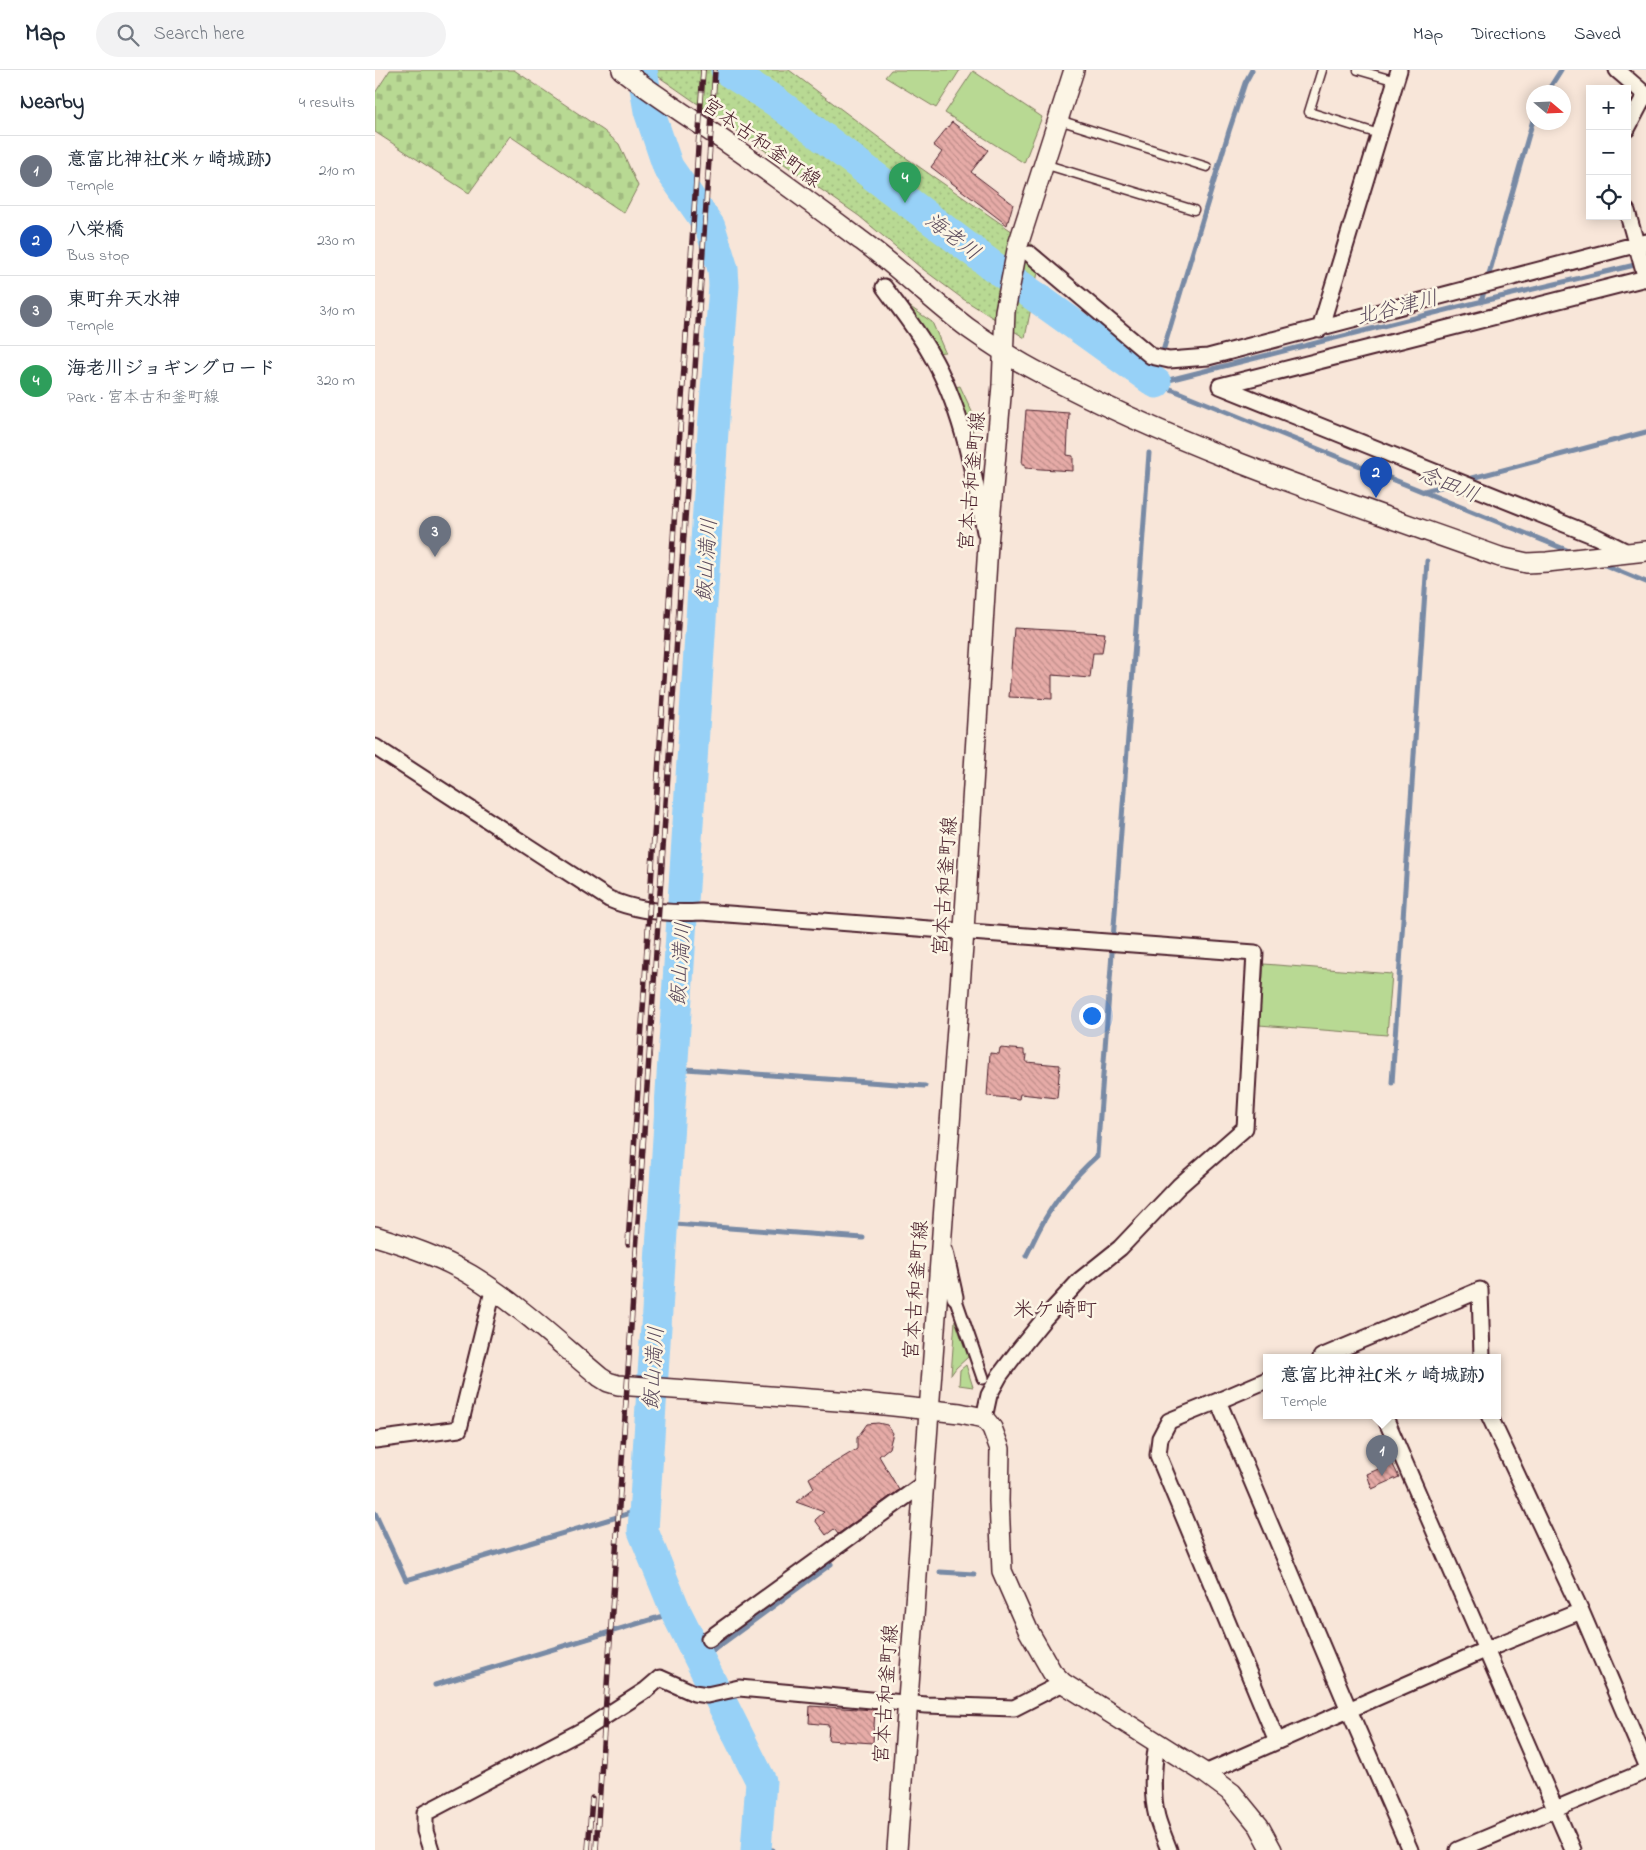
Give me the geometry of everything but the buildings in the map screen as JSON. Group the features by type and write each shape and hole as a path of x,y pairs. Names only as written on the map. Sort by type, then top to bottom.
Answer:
{"street":[{"path":"1074,70 1044,164 1023,256 1007,295 1003,352 1069,388 1154,428 1290,482 1500,557 1527,562 1575,560 1630,553"},
{"path":"1617,70 1646,95 1631,122"},
{"name":"宮本古和釜町線","path":"628,74 859,238 967,328 1003,352 988,545 964,931 897,1850"},
{"path":"1320,329 1397,75"},
{"path":"1630,553 1588,534 1220,386 1645,276 1641,245 1631,220"},
{"path":"1023,256 1151,356 1169,360 1208,357 1641,245"},
{"path":"884,287 907,317 931,354 953,405 972,467 988,545"},
{"path":"375,747 609,899 626,906 671,912 964,931 1255,953 1245,1128 1179,1186 1119,1248 1080,1280 1018,1351 1000,1375 989,1395 984,1418"},
{"path":"942,1228 947,1264 955,1296 989,1395"},
{"path":"375,1236 430,1254 470,1274 525,1314 600,1377 618,1385 865,1403 960,1413 984,1418 992,1428 1000,1450 999,1520 1002,1571 1028,1630 1052,1672 1063,1682 1205,1773 1232,1793 1259,1826 1272,1850"},
{"path":"1336,1354 1357,1350 1480,1290 1482,1354"},
{"path":"375,1440 459,1429 493,1291"},
{"path":"1263,1382 1169,1421 1160,1438 1158,1455 1277,1741"},
{"path":"1218,1401 1410,1850"},
{"path":"1386,1419 1573,1850"},
{"path":"1491,1419 1581,1611 1646,1763"},
{"path":"709,1639 923,1484"},
{"path":"1205,1773 1485,1650 1581,1611"},
{"path":"431,1850 425,1831 425,1813 587,1728 646,1690 660,1678 694,1693 707,1695 739,1688 907,1703 1014,1708 1063,1682"},
{"path":"1157,1743 1153,1770 1154,1795 1157,1816 1169,1850"},
{"path":"1458,1850 1554,1808 1646,1771"}],"lane":[{"path":"1322,70 1309,112 1379,134"},
{"path":"1358,70 1397,75"},
{"path":"1057,119 1207,166"},
{"path":"1044,164 1194,210"}],"green space":[{"path":"390,70 514,70 604,131 619,144 638,186 624,213 510,136 469,193 375,132 375,93"},
{"path":"649,70 789,70 902,155 1042,252 1025,338 963,299 920,267 859,216"},
{"path":"891,70 960,70 936,108 885,77"},
{"path":"973,71 1042,117 1024,163 945,113"},
{"path":"899,299 932,322 945,352 935,353"},
{"path":"960,386 974,416 972,439 951,388"},
{"path":"1264,964 1392,974 1387,1035 1259,1025"},
{"path":"955,1320 968,1357 951,1375"},
{"path":"966,1365 973,1387 959,1385 960,1370"}],"waterway":[{"name":"飯山満川","path":"642,70 649,111 668,167 710,227 723,269 724,286 713,431 643,1531 676,1612 761,1781 756,1850"},
{"name":"海老川","path":"726,70 775,101 990,264 1156,383"},
{"path":"1154,381 1229,131 1245,83 1252,70"},
{"path":"1551,85 1561,70"},
{"path":"1481,302 1530,130"},
{"name":"北谷津川","path":"1157,383 1458,307 1639,264"},
{"name":"念田川","path":"1156,383 1574,553"},
{"path":"1465,480 1646,432"},
{"path":"1026,1256 1038,1231 1058,1199 1073,1180 1097,1156 1149,453"},
{"path":"1424,491 1452,484"},
{"path":"1392,1083 1427,561"},
{"name":"念田川","path":"1600,563 1646,582"},
{"path":"672,1068 925,1086"},
{"path":"661,1223 863,1238"},
{"path":"375,1513 406,1580 644,1509"},
{"path":"700,1660 831,1564"},
{"path":"940,1572 974,1574"},
{"path":"435,1685 676,1612"},
{"path":"756,1848 773,1850"}],"railway":[{"path":"628,1244 703,70"},
{"path":"596,1850 715,70"},
{"path":"588,1850 592,1798"}],"place":[{"name":"海老川ジョギングロード","path":"905,203"},
{"name":"八栄橋","path":"1376,498"},
{"name":"東町弁天水神","path":"435,557"},
{"name":"意富比神社(米ヶ崎城跡)","path":"1382,1476"}],"district":[{"name":"米ケ崎町","path":"1055,1309"}]}
